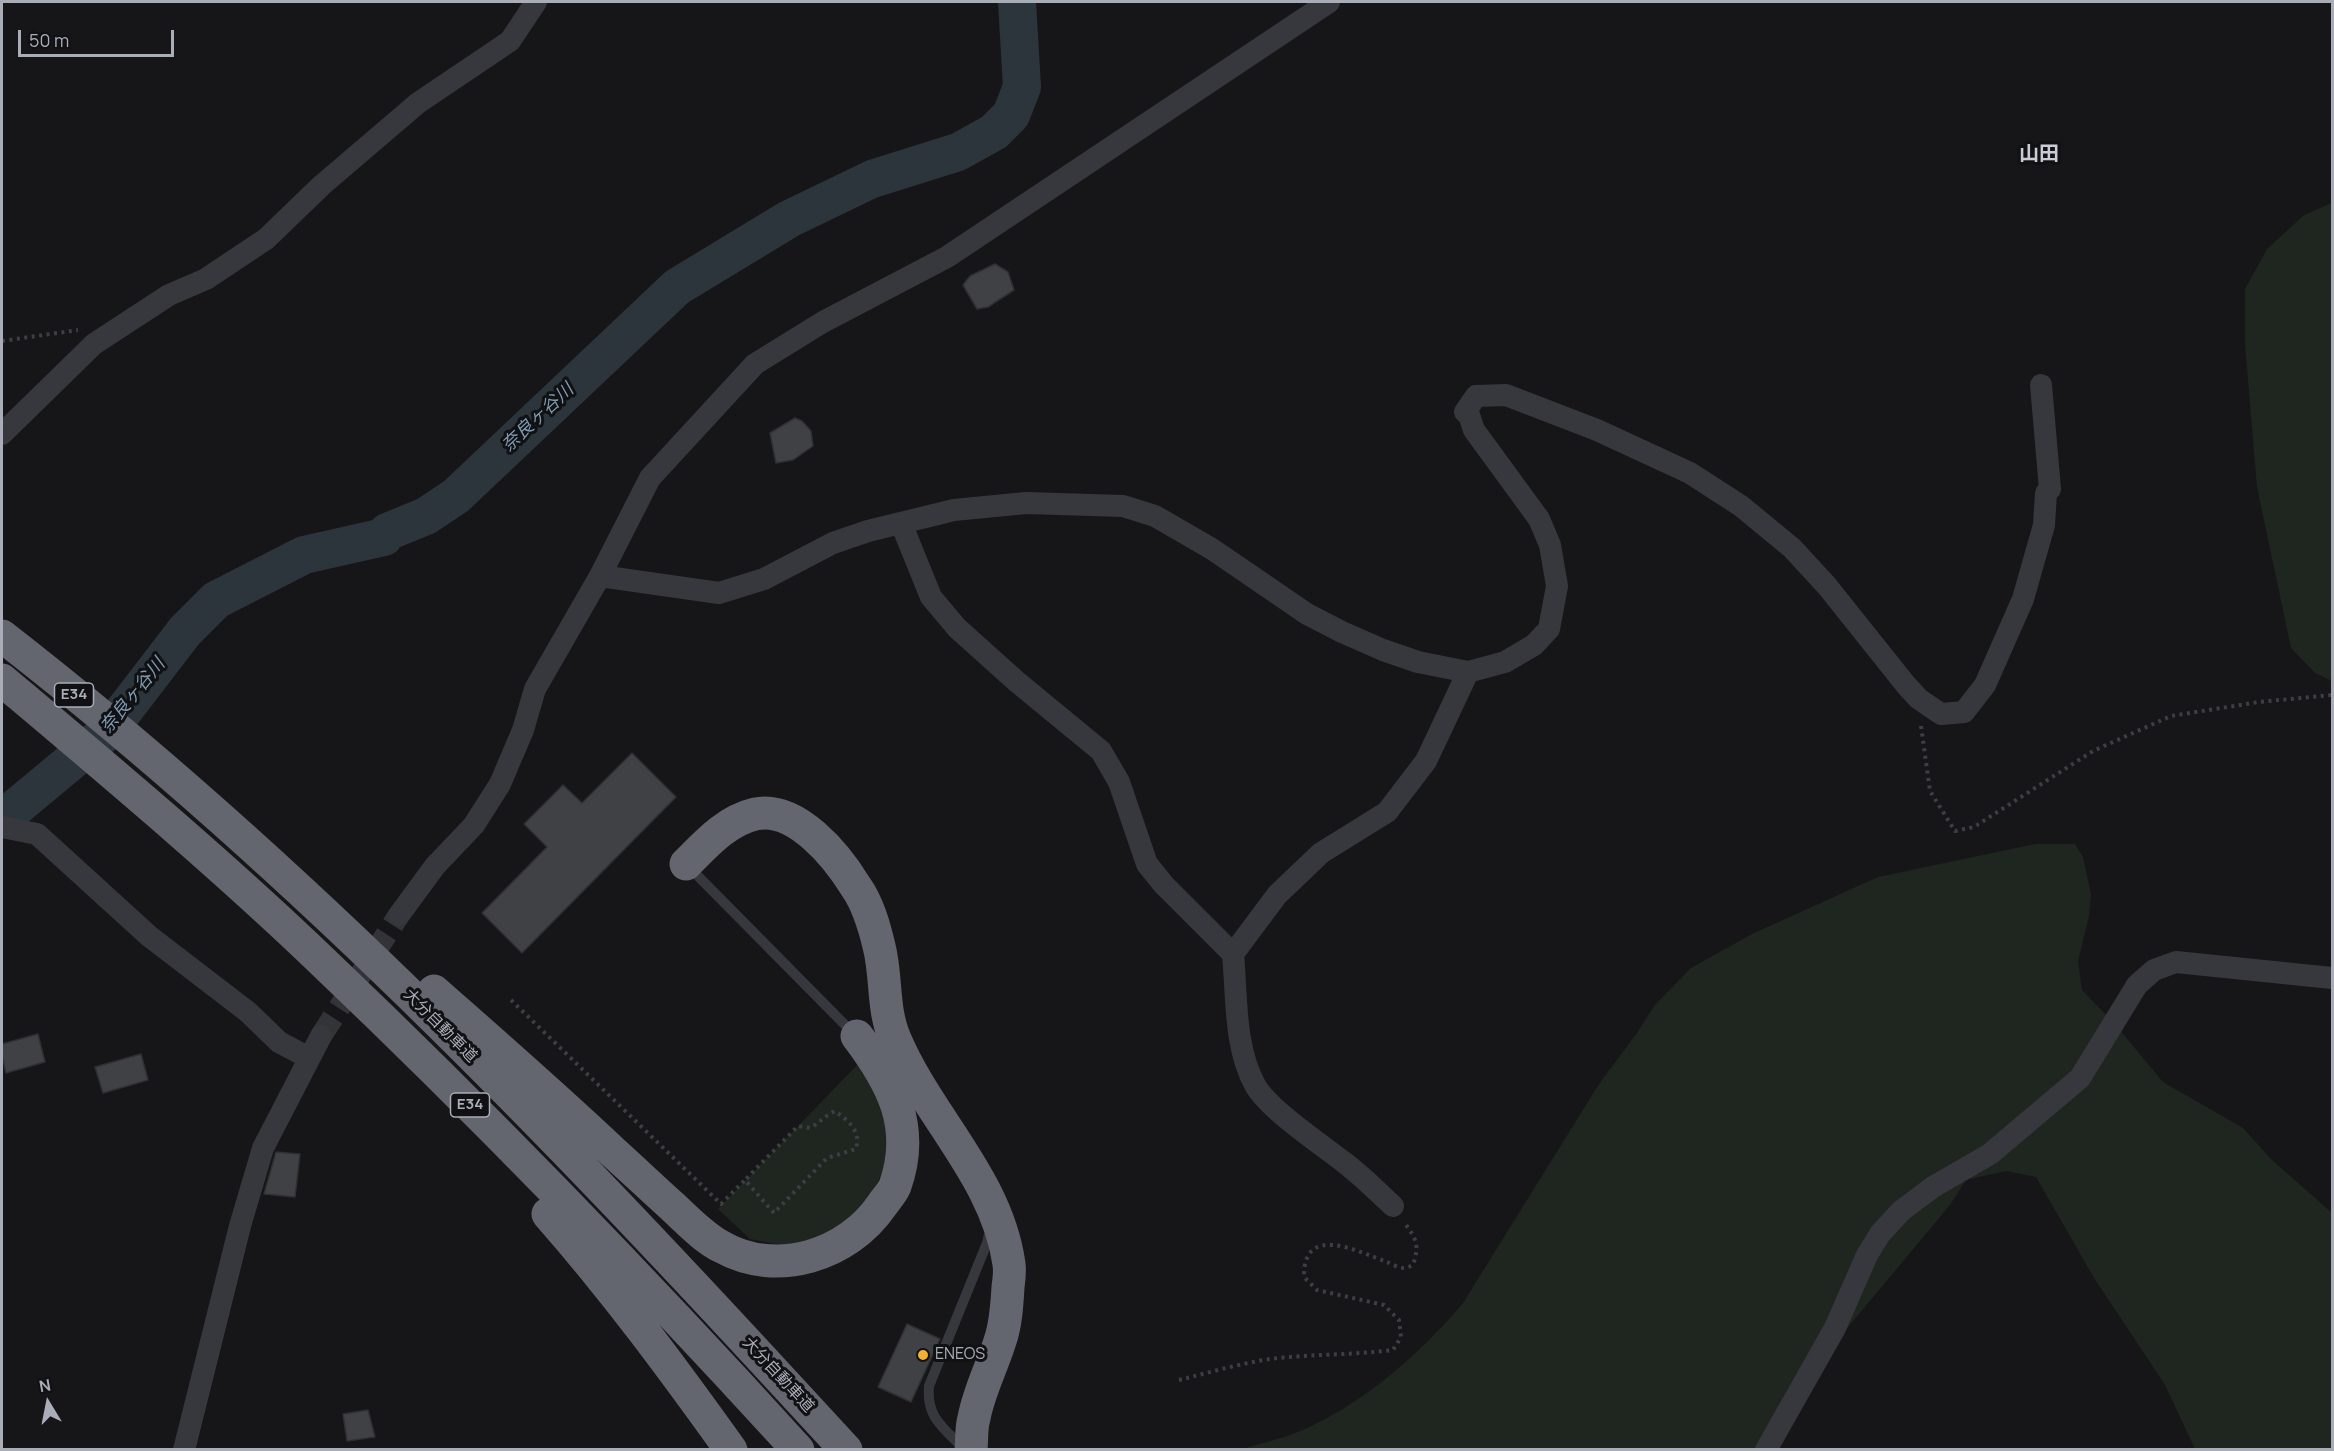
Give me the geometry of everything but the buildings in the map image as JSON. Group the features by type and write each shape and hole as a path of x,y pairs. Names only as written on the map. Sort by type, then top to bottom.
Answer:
{"highway":[{"name":"大分自動車道","path":"2,636 217,814 355,941 593,1179 846,1449"},
{"name":"E34","path":"2,680 191,842 323,962 467,1102 631,1270 798,1449"},
{"path":"217,814 368,932 579,1119 690,1223 722,1247 750,1259 783,1261 819,1255 847,1241 874,1217 894,1187 902,1155 903,1121 890,1085 857,1036"},
{"path":"686,864 718,833 733,823 756,814 778,814 799,823 834,857 857,888 871,917 880,948 886,1010 894,1039 989,1197 1001,1228 1010,1266 1001,1339 973,1420 971,1449"},
{"path":"191,842 238,896 339,991 443,1098 582,1252 731,1449"}],"street":[{"path":"2,434 94,344 169,295 206,279 266,238 322,185 418,103 510,41 536,2"},
{"path":"399,915 435,866 474,825 500,784 523,730 536,689 600,576 650,478 755,364 824,322 947,257 1329,2"},
{"path":"600,576 719,593 764,579 833,543 954,510 1026,503 1123,506 1155,516 1212,549 1307,614 1342,632 1409,659 1468,672 1505,662 1534,645 1549,629 1557,586 1550,545 1539,519 1474,430 1469,415 1465,412 1476,396 1506,394 1597,430 1690,473 1741,506 1799,556 1827,586 1919,699 1941,714 1964,712 1985,685 2023,599 2044,525 2046,493 2050,489 2041,385"},
{"path":"901,523 931,597 957,628 1101,752 1119,782 1147,864 1164,885 1233,954 1245,1063 1256,1087 1280,1112 1394,1206"},
{"path":"1233,954 1277,895 1321,853 1387,812 1426,761 1468,672"},
{"path":"2,827 37,834 149,936 248,1012 279,1042 309,1058"},
{"path":"1766,1449 1835,1328 1867,1254 1880,1234 1901,1211 1933,1187 1990,1154 2080,1078 2137,985 2154,970 2176,962 2330,979"},
{"path":"184,1449 240,1226 263,1148 321,1036"}],"lane":[{"path":"686,864 857,1036"},
{"path":"965,1449 934,1418 927,1403 929,1386 987,1243 991,1224 989,1197"}],"path":[{"path":"2,341 74,330 114,331"},
{"path":"1919,699 1930,791 1955,831 1974,827 2094,751 2171,716 2259,702 2332,695"},
{"path":"511,1000 721,1204 798,1126 810,1128 818,1124 822,1117 835,1111 854,1127 859,1139 856,1149 826,1158 774,1213 745,1180"},
{"path":"1179,1380 1275,1359 1393,1350 1401,1337 1399,1320 1384,1305 1317,1290 1304,1277 1304,1264 1308,1254 1318,1245 1329,1244 1348,1248 1404,1268 1413,1265 1418,1252 1416,1239 1394,1206"}],"shaded area":[{"path":"2332,203 2332,681 2315,673 2291,648 2257,487 2245,344 2245,289 2267,249 2304,215"},
{"path":"2035,844 2075,844 2083,857 2091,894 2089,916 2078,961 2082,990 2114,1023 2163,1082 2243,1128 2271,1159 2332,1213 2332,1449 2195,1449 2165,1385 2094,1278 2036,1177 2006,1171 1966,1180 1950,1205 1788,1399 1778,1449 1241,1450 1298,1432 1344,1408 1388,1377 1446,1323 1463,1303 1599,1084 1654,1006 1691,968 1752,934 1878,877"},
{"path":"860,1062 870,1072 889,1137 884,1168 873,1192 855,1217 827,1235 786,1246 750,1239 718,1209"}],"waterway":[{"name":"奈良ヶ谷川","path":"2,819 109,730 185,631 216,600 304,555 384,537 387,532 426,516 456,496 677,287 789,219 872,179 958,152 994,132 1011,115 1022,87 1017,2"}],"tunnel":[{"path":"321,1036 399,915"}],"place":[{"name":"ENEOS","path":"923,1355"}],"district":[{"name":"山田","path":"2039,154"}]}
